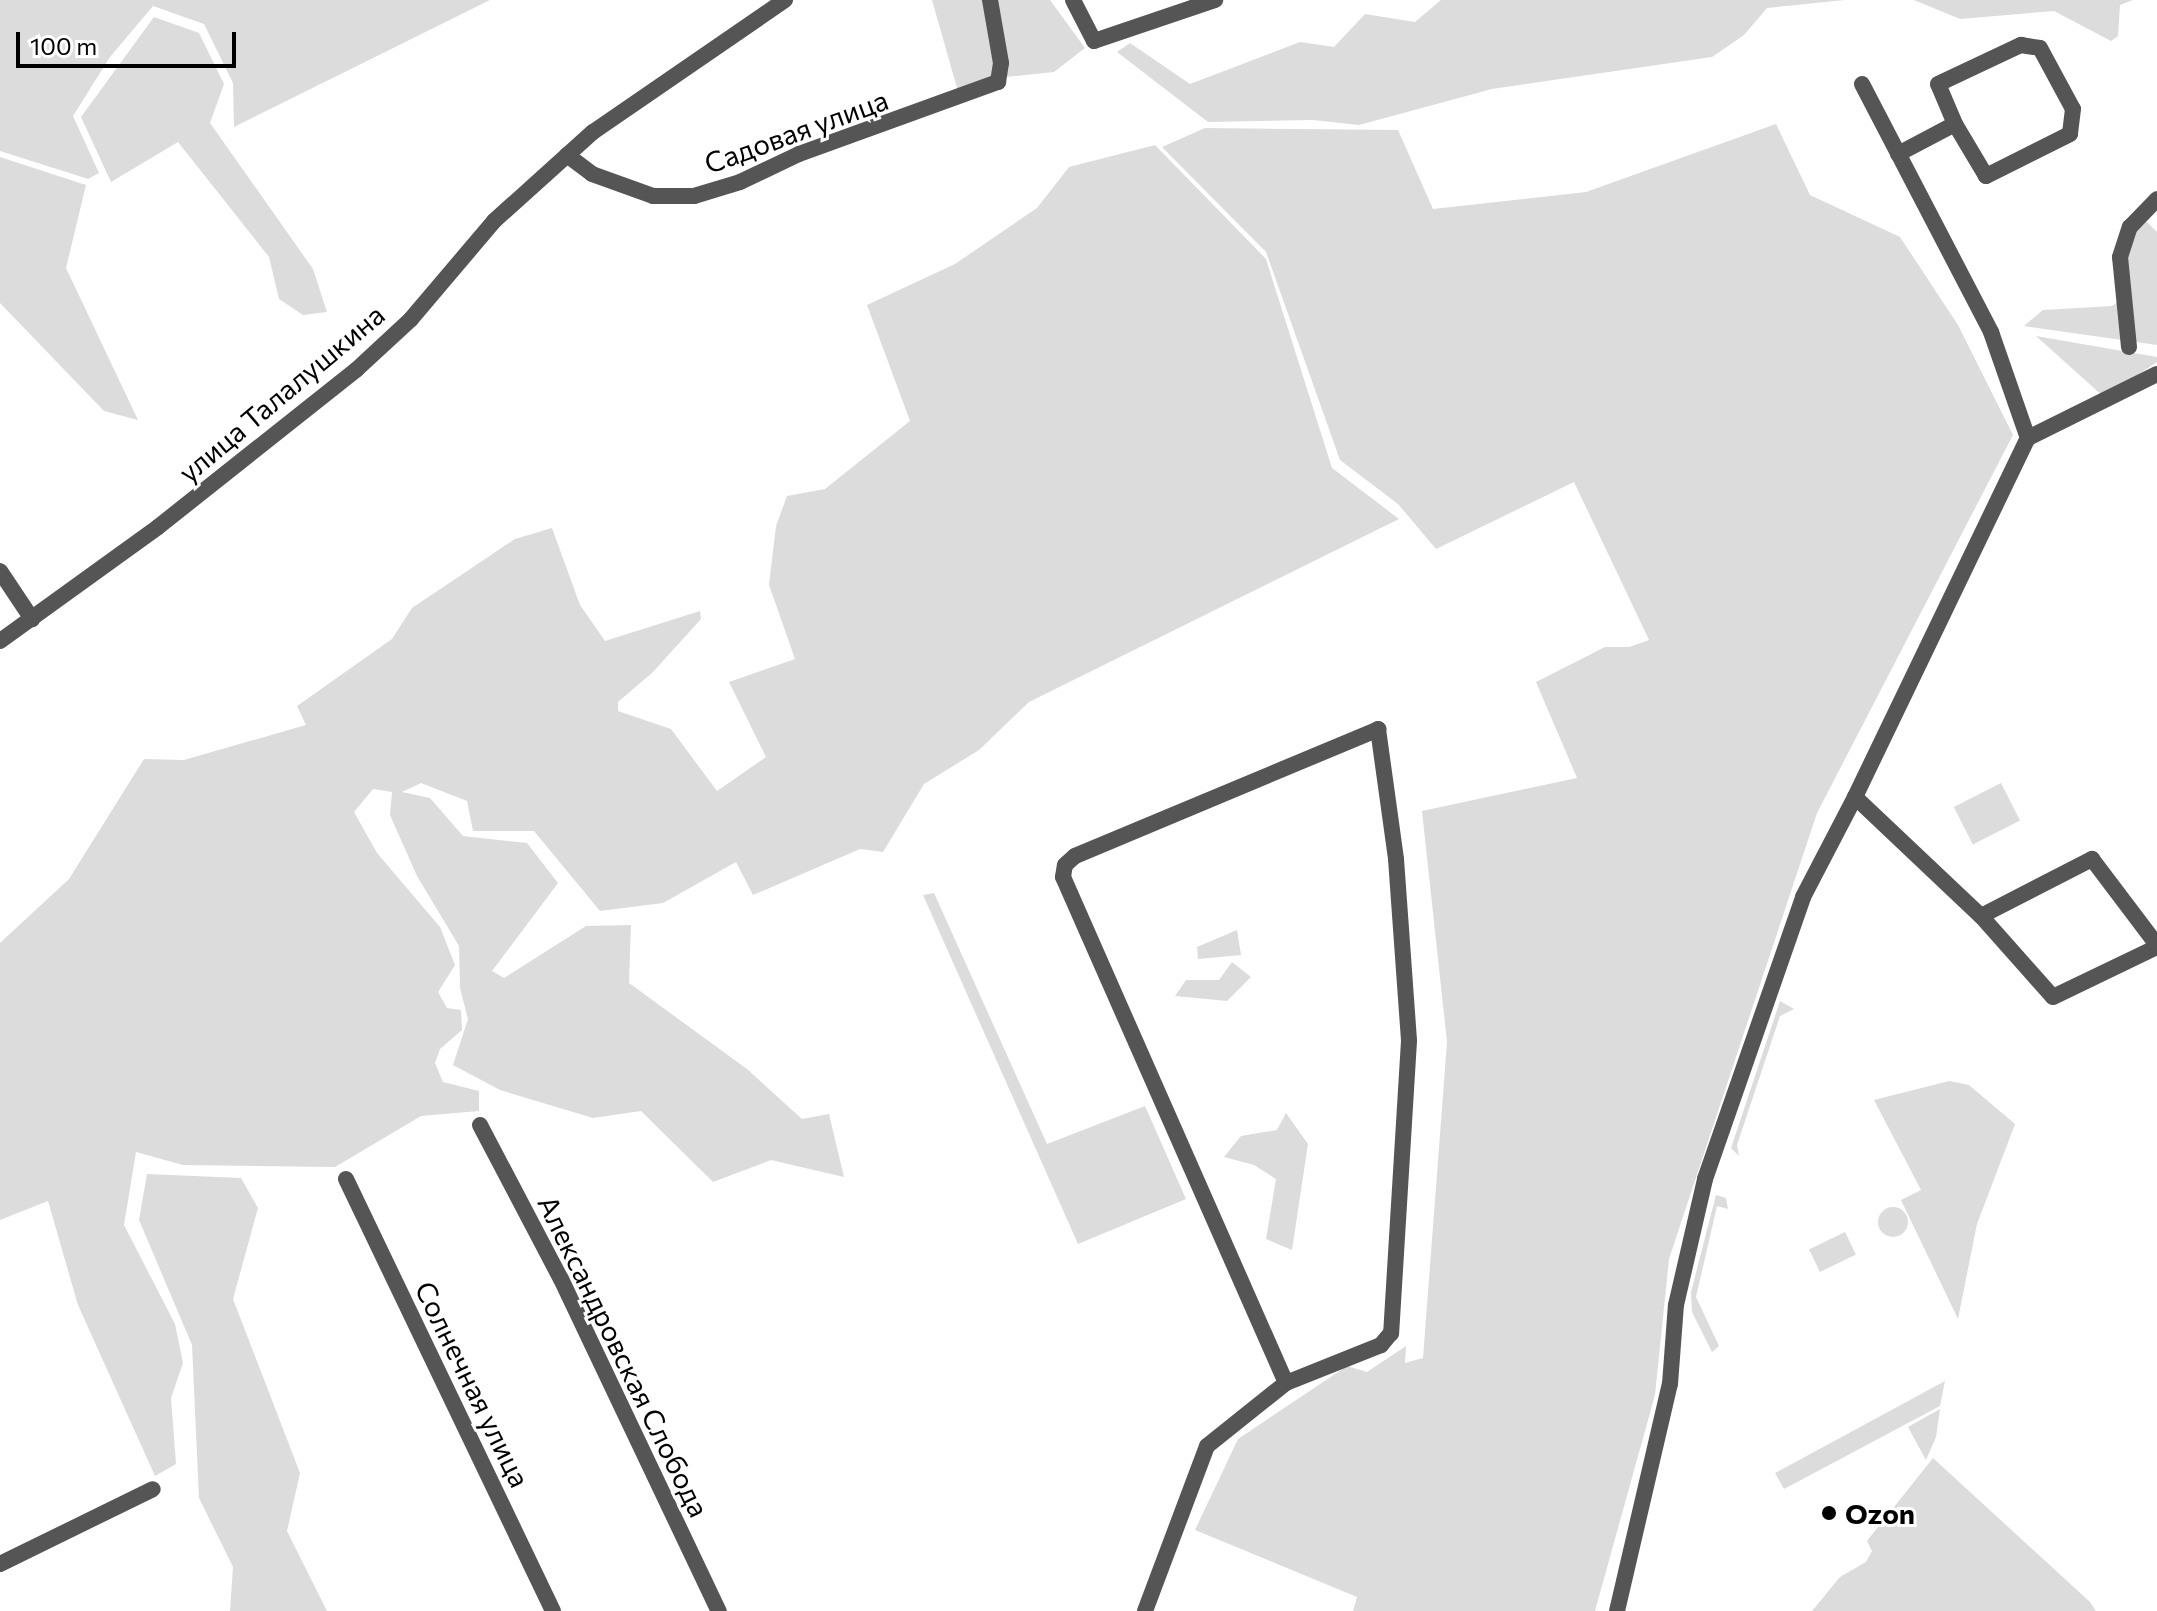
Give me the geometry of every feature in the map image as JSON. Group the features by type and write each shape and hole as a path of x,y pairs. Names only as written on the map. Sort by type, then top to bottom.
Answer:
{"street":[{"name":"улица Талалушкина","path":"0,641 158,527 356,370 411,319 494,221 624,108 785,0"},
{"name":"Садовая улица","path":"567,155 592,174 653,196 694,196 998,82 1001,63 990,0"},
{"path":"1073,0 1094,41 1215,0"},
{"path":"2021,45 2040,48 2073,109 2070,134 1986,176 1955,124 1938,84 2021,45"},
{"path":"1862,84 1991,332 2028,438"},
{"path":"1898,154 1955,124"},
{"path":"2129,347 2120,257 2130,227 2157,199"},
{"path":"1617,1611 1670,1384 1676,1305 1709,1164 1803,897 1855,797 2028,438 2157,374"},
{"path":"0,571 32,619"},
{"path":"1145,1611 1207,1446 1286,1383 1381,1345 1391,1333 1409,1041 1396,859 1378,729 1075,856 1063,877 1286,1383"},
{"path":"1855,797 1981,916 2053,997 2157,946 2092,859 1981,916"},
{"name":"Александровская Слобода","path":"480,1125 561,1279 719,1611"},
{"name":"Солнечная улица","path":"346,1179 553,1611"},
{"path":"0,1564 153,1489"}],"shaded area":[{"path":"0,0 490,0 234,127 233,83 204,24 153,6 110,57 73,116 99,173 88,179 0,151"},
{"path":"932,0 1050,0 1085,48 1054,72 987,79 959,95"},
{"path":"1441,0 1845,0 1767,8 1744,35 1712,57 1492,89 1359,125 1313,120 1208,122 1117,52 1130,43 1190,84 1300,42 1334,47 1365,14 1415,22"},
{"path":"1914,0 2133,0 2120,5 2118,36 2111,41 2054,11 1960,19"},
{"path":"154,17 199,33 224,84 210,123 313,269 327,312 303,315 279,299 269,257 178,142 111,182 81,117"},
{"path":"1776,124 1810,195 1900,237 1958,325 2013,435 1817,813 1669,1259 1655,1395 1595,1611 1353,1611 1357,1597 1195,1530 1238,1439 1347,1366 1367,1372 1406,1346 1405,1363 1423,1358 1447,1042 1422,811 1577,778 1536,682 1605,647 1629,647 1649,640 1574,482 1436,549 1398,504 1340,460 1266,252 1162,147 1205,128 1398,130 1433,209 1586,192"},
{"path":"1155,145 1266,259 1332,468 1399,519 1029,702 979,750 924,784 883,852 860,849 753,895 736,862 663,903 600,911 534,831 473,831 467,801 421,783 402,792 430,798 463,836 527,843 558,883 492,971 504,978 586,926 631,925 629,983 747,1069 802,1119 829,1114 844,1177 771,1160 713,1182 641,1111 593,1118 500,1090 453,1065 468,1019 460,988 459,946 417,876 390,815 392,792 373,789 354,812 377,853 440,927 455,965 438,992 447,1008 461,1010 462,1030 440,1049 435,1063 443,1082 479,1091 479,1111 421,1116 335,1167 183,1165 136,1152 124,1225 175,1324 183,1363 171,1398 176,1464 155,1476 78,1305 48,1201 0,1220 0,943 69,879 144,759 184,760 306,725 297,706 392,639 412,608 515,539 552,528 580,605 605,641 700,611 701,619 653,672 618,702 618,711 671,729 717,791 766,757 729,682 795,659 769,585 776,526 787,496 825,489 910,421 867,305 955,264 1037,208 1069,167"},
{"path":"0,157 86,185 66,268 138,420 104,411 0,303"},
{"path":"2146,221 2157,232 2157,345 2024,326 2043,310 2112,306 2128,296 2124,259 2133,233"},
{"path":"2036,336 2157,357 2157,362 2104,397"},
{"path":"2001,783 2020,820 1973,844 1954,807"},
{"path":"934,893 1047,1144 1145,1106 1186,1199 1078,1244 923,895"},
{"path":"1237,930 1241,955 1198,959 1197,947"},
{"path":"1232,962 1251,977 1227,1001 1175,996 1186,980 1219,980"},
{"path":"1780,1001 1794,1009 1780,1016 1737,1145 1739,1156 1731,1148"},
{"path":"1949,1081 1969,1085 2015,1124 1977,1224 1958,1319 1901,1200 1921,1190 1874,1100"},
{"path":"1286,1113 1308,1144 1292,1250 1266,1239 1276,1179 1254,1165 1224,1157 1241,1136 1277,1130"},
{"path":"147,1174 241,1178 258,1208 233,1299 300,1473 287,1531 327,1611 230,1611 233,1567 199,1498 192,1345 139,1220"},
{"path":"1716,1195 1726,1198 1728,1209 1717,1206 1696,1297 1719,1346 1712,1352 1692,1312 1691,1292"},
{"path":"1893,1207 1899,1208 1907,1216 1907,1228 1899,1236 1893,1237 1887,1236 1879,1228 1878,1222 1879,1216 1887,1208"},
{"path":"1845,1232 1856,1254 1820,1272 1809,1250"},
{"path":"1945,1381 1940,1406 1784,1489 1775,1473"},
{"path":"1940,1409 1936,1437 1926,1460 1908,1427"},
{"path":"1933,1458 2090,1602 2096,1611 1812,1611 1840,1577 1866,1562 1872,1551 1867,1541"}],"place":[{"name":"Ozon","path":"1829,1513"}]}
